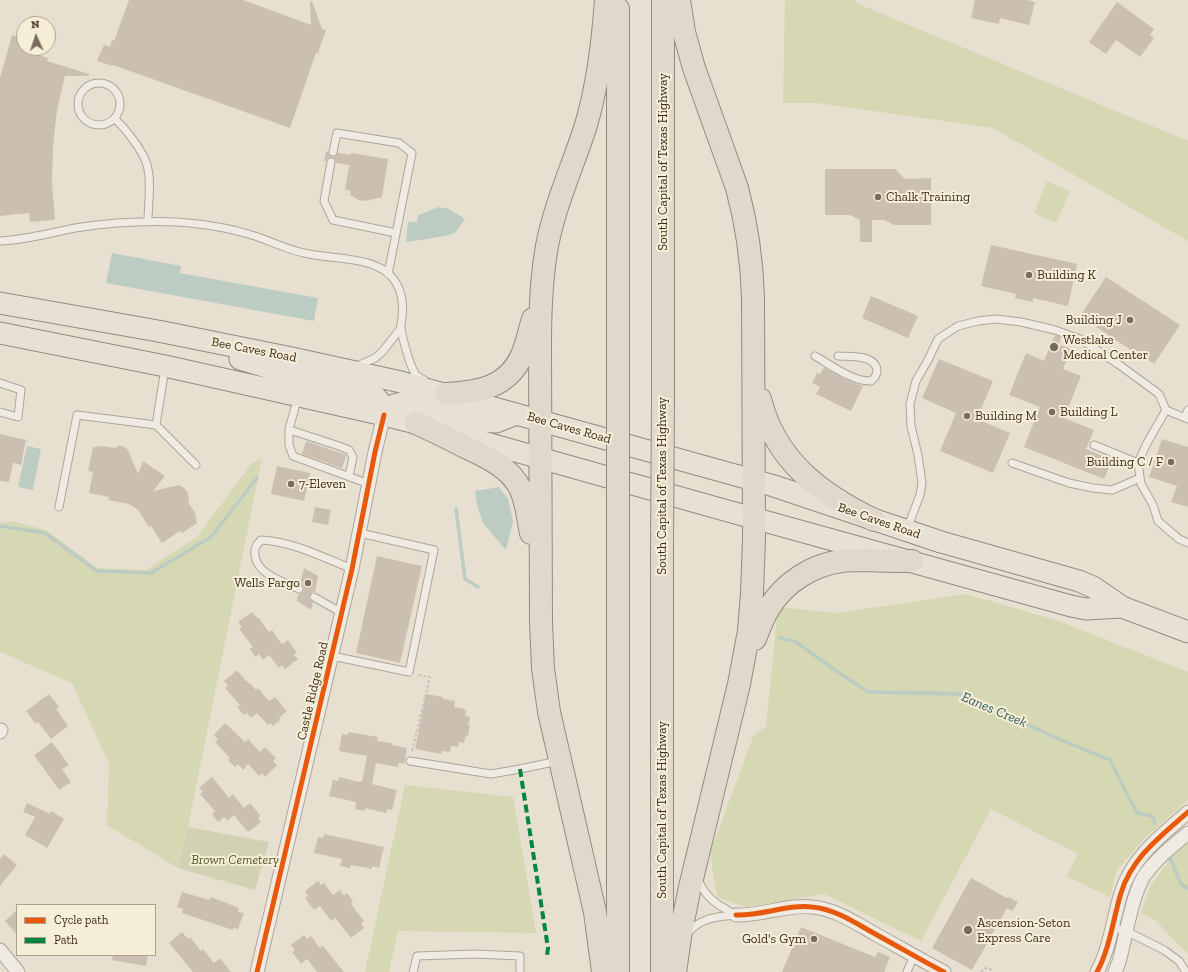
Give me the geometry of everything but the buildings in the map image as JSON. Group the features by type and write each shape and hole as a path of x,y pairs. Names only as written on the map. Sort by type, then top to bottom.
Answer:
{"highway":[{"path":"603,972 595,912 549,712 543,668 541,645 540,324 547,246 556,212 586,125 596,86 606,0"},
{"path":"618,0 618,972"},
{"name":"South Capital of Texas Highway","path":"662,972 663,0"},
{"path":"676,963 686,908 741,676 749,631 752,605 754,518 754,368 750,248 737,188 688,50 679,0"},
{"path":"446,394 464,393 484,389 500,381 511,373 525,350 543,279"},
{"path":"754,368 758,392 766,421 774,437 786,455 804,474 829,494 853,510 874,520"},
{"path":"416,423 495,462 514,479 522,491 526,504 541,599"},
{"path":"741,676 760,625 768,609 773,601 802,575 820,566 842,561 912,561"}],"main road":[{"name":"Bee Caves Road","path":"0,302 158,331 348,370 446,394 540,420 753,480 907,531 1079,581 1093,587 1122,607 1188,632"},
{"path":"158,331 285,373 374,394 381,404 384,415"},
{"name":"Bee Caves Road","path":"0,333 165,366 384,415 1071,606 1086,609 1122,607"},
{"path":"384,415 386,411 394,405 406,402 478,422 496,422 516,414"}],"street":[{"name":"Castle Ridge Road","path":"257,972 342,613 384,415"},
{"path":"1097,972 1104,957 1121,892 1136,862 1150,845 1188,812"},
{"path":"1115,972 1119,962 1135,898 1143,878 1162,855 1188,832"},
{"path":"736,915 754,914 794,907 811,907 835,912 944,972"},
{"path":"0,950 18,972"}],"lane":[{"path":"98,83 106,84 114,88 119,95 121,103 120,111 116,118 109,124 101,126 92,124 85,120 80,114 78,105 79,97 83,90 90,85 98,83"},
{"path":"116,118 126,128 147,164 149,187 148,221"},
{"path":"333,152 337,132 399,143 412,153 388,274"},
{"path":"331,162 324,200 333,220 396,233"},
{"path":"0,241 16,240 99,224 148,221 198,224 226,228 309,254 359,261 377,266 388,274 396,283 402,294 403,310 401,328 408,355 417,375 446,394"},
{"path":"907,531 920,495 922,483 918,455 911,426 910,404 916,381 938,339 958,326 978,320 1021,322 1055,330 1080,339 1159,394 1166,410 1186,418 1188,410"},
{"path":"348,370 375,358 382,352 401,328"},
{"path":"815,356 857,379 871,381 876,376 876,368 874,363 870,360 838,356"},
{"path":"156,425 165,366"},
{"path":"0,383 21,390 18,416 0,412"},
{"path":"299,395 290,430 288,445 293,456 369,484"},
{"path":"1166,410 1147,443 1138,463 1140,478 1141,484 1153,505 1158,521 1179,540 1188,543"},
{"path":"60,507 78,415 156,425 196,465"},
{"path":"290,430 349,450 353,457 349,476"},
{"path":"1094,445 1138,463"},
{"path":"1012,462 1069,483 1093,488 1112,490 1140,478"},
{"path":"332,656 409,672 434,550 360,533"},
{"path":"299,589 273,577 262,570 255,560 254,551 256,544 261,540 271,540 306,550 352,569"},
{"path":"314,597 342,613"},
{"path":"410,761 491,774 560,760"},
{"path":"696,864 699,881 705,893 714,902 736,915"},
{"path":"676,963 687,934 692,927 698,923 719,916 736,915"},
{"path":"1112,927 1127,931 1164,950 1178,961 1186,972"},
{"path":"413,972 417,956 476,954 520,956 520,972"},
{"path":"907,972 914,956"}],"path":[{"path":"409,672 430,678 410,761"},
{"path":"981,972 984,968 993,970"}],"green space":[{"path":"785,0 854,0 856,3 1188,141 1188,241 993,128 817,103 783,103"},
{"path":"1047,181 1070,191 1056,223 1034,213"},
{"path":"262,458 188,827 178,868 107,825 109,764 72,683 0,652 0,523 12,521 46,530 97,568 146,570 197,537 252,463"},
{"path":"966,594 1056,620 1188,672 1188,800 1146,837 1117,870 1110,897 1066,876 1078,854 991,809 921,941 824,894 746,907 717,897 710,853 753,737 766,726 778,607 836,613"},
{"path":"405,785 513,797 536,933 398,931 389,972 365,972"},
{"name":"Brown Cemetery","path":"188,827 269,842 255,890 178,868"},
{"path":"1188,842 1188,954 1155,920 1141,913 1150,887 1176,851"}],"shaded area":[{"path":"439,207 449,209 465,219 455,233 406,242 408,222 417,222 418,215"},
{"path":"112,253 181,266 180,273 318,298 314,321 106,283"},
{"path":"27,446 41,449 33,490 18,487"},
{"path":"499,487 508,499 513,521 506,550 483,523 477,505 475,491"}],"waterway":[{"name":"Eanes Creek","path":"0,526 45,533 97,571 151,573 211,537 257,478"},
{"name":"Eanes Creek","path":"456,509 465,579 478,587"},
{"name":"Eanes Creek","path":"780,638 796,642 842,675 869,692 963,694 1054,737 1110,760 1137,813 1152,816 1155,823"},
{"name":"Eanes Creek","path":"1170,858 1181,884 1188,889"}],"marked path":[{"path":"520,769 548,948 547,956"}],"cycle path":[{"path":"257,972 352,569 375,452 384,415"},
{"path":"1097,972 1105,953 1121,893 1132,869 1148,848 1188,812"},
{"path":"736,915 755,914 793,907 821,908 854,922 944,972"}],"place":[{"name":"Chalk Training","path":"878,197"},
{"name":"Building K","path":"1029,275"},
{"name":"Building J","path":"1130,320"},
{"name":"Westlake Medical Center","path":"1054,347"},
{"name":"Building L","path":"1052,412"},
{"name":"Building M","path":"967,416"},
{"name":"Building C / F","path":"1171,462"},
{"name":"7-Eleven","path":"291,484"},
{"name":"Wells Fargo","path":"308,583"},
{"name":"Ascension-Seton Express Care","path":"968,930"},
{"name":"Gold's Gym","path":"814,939"}]}
